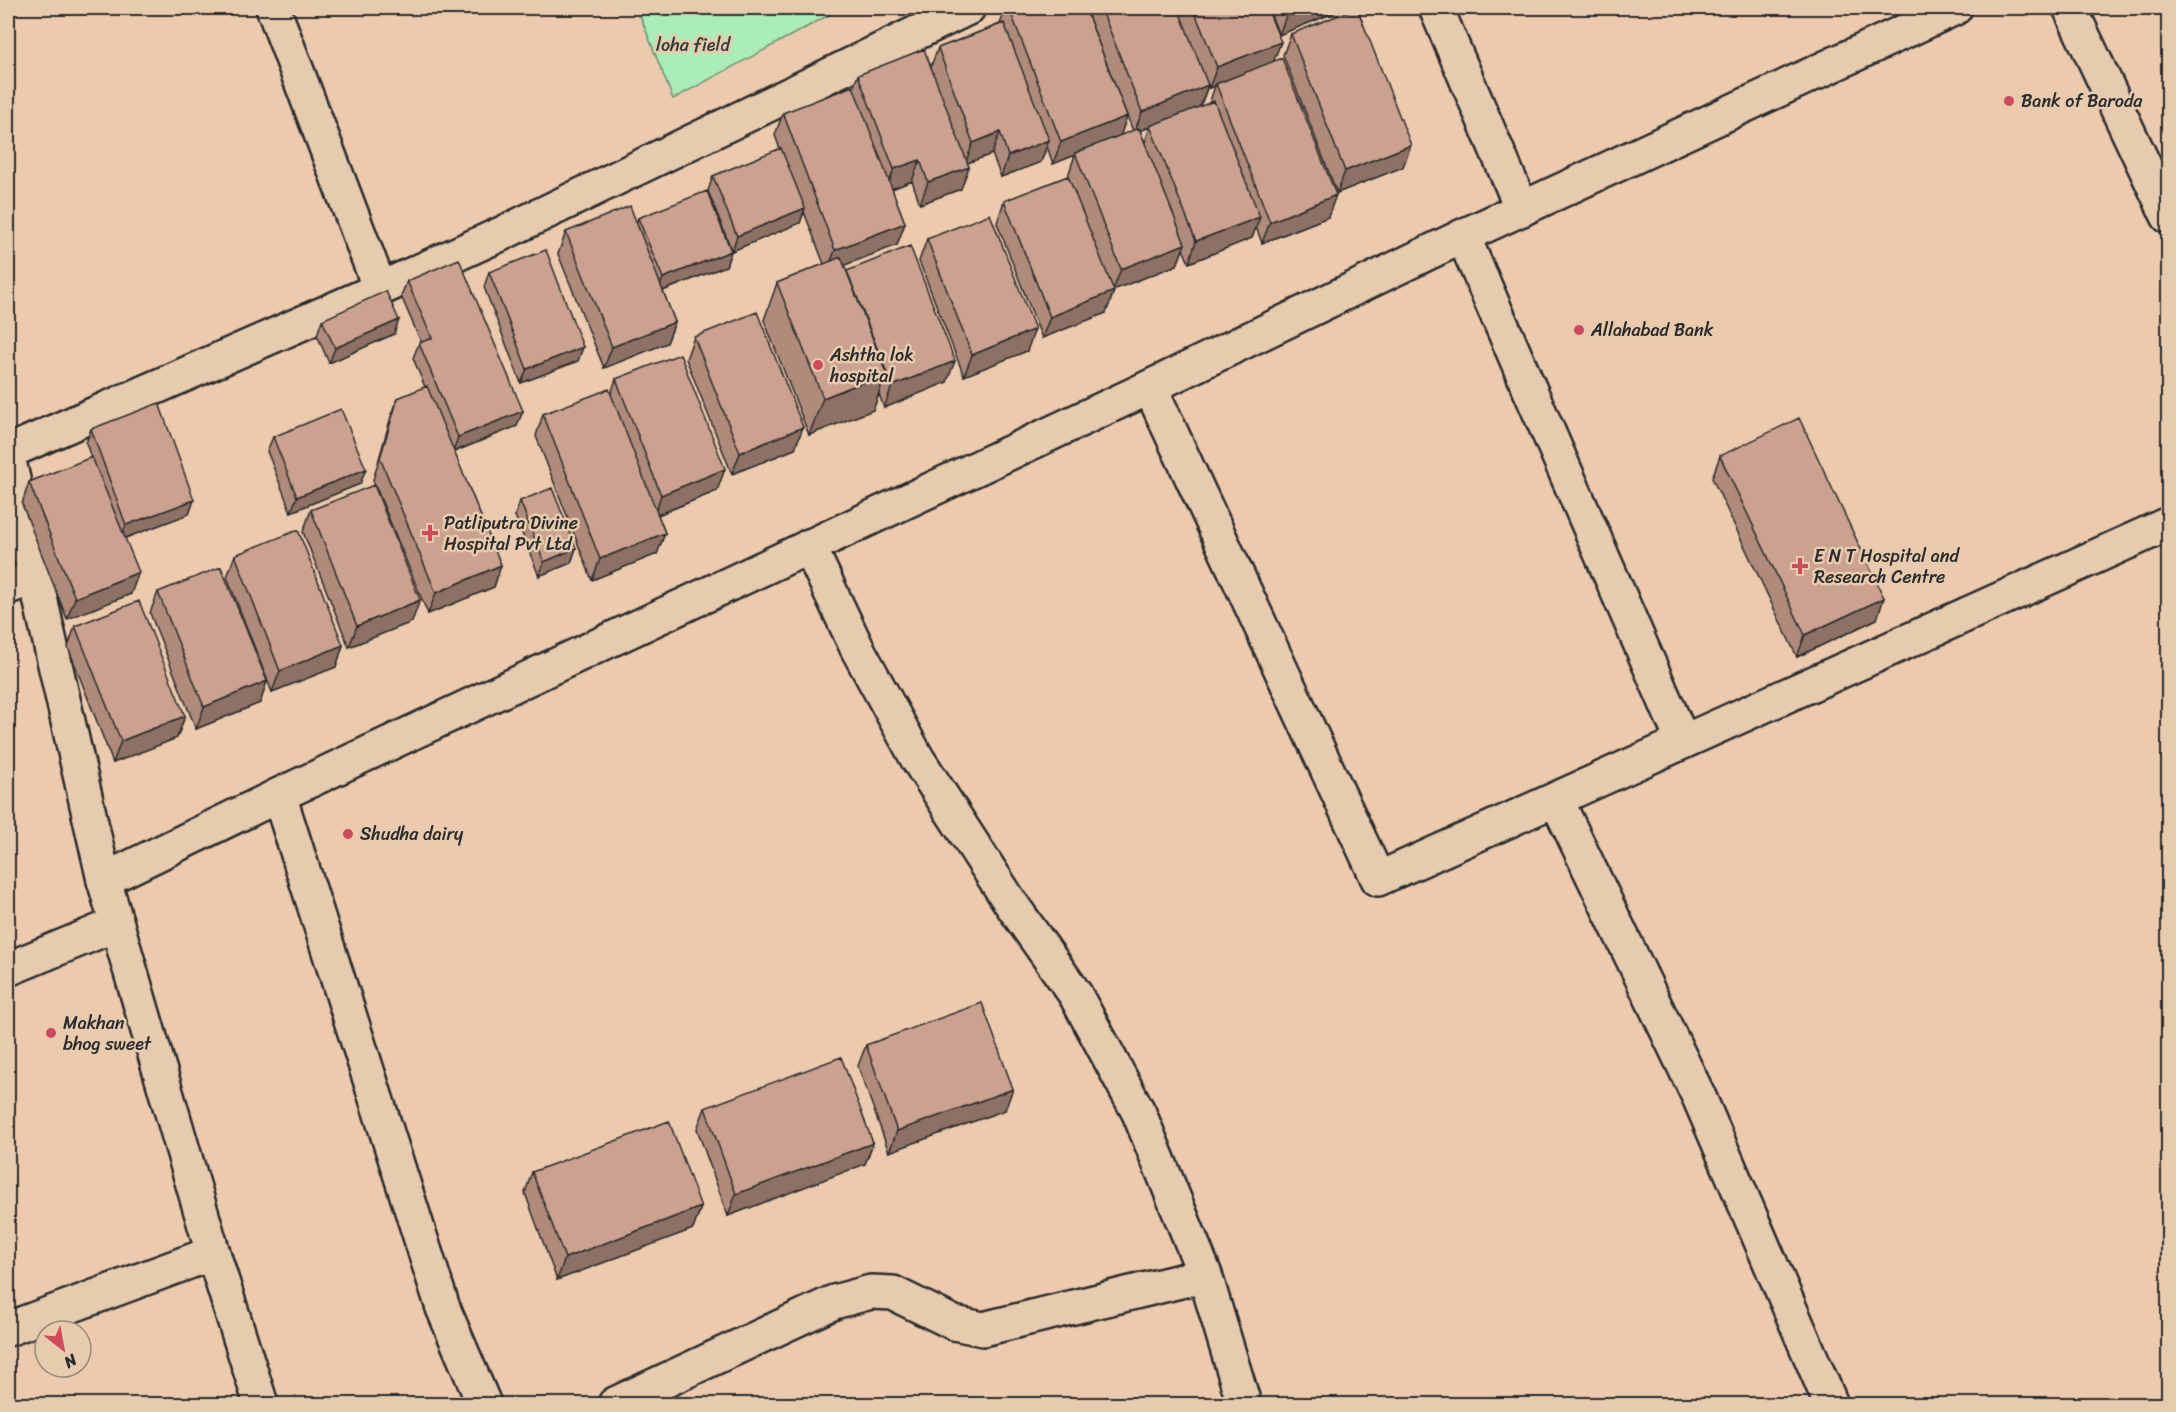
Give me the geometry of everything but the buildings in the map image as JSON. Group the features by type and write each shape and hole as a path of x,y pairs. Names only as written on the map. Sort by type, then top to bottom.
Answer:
{"street":[{"path":"273,8 380,289"},
{"path":"261,1404 213,1253 104,880 21,583 8,455 511,229 968,8"},
{"path":"1436,8 1522,209"},
{"path":"104,880 279,795 1150,387 1463,236 1955,8"},
{"path":"2070,8 2169,216"},
{"path":"1463,236 1683,742"},
{"path":"1150,387 1378,879 2169,524"},
{"path":"809,546 857,648 917,758 1010,902 1075,994 1139,1113 1205,1275 1244,1404"},
{"path":"279,795 443,1308 484,1404"},
{"path":"1556,799 1699,1097 1832,1404"},
{"path":"8,969 117,924"},
{"path":"8,1329 213,1253"},
{"path":"615,1404 834,1302 871,1292 893,1293 954,1323 983,1329 1205,1275"}],"green space":[{"name":"loha field","path":"637,8 842,8 673,99"}],"place":[{"name":"Bank of Baroda","path":"2009,101"},
{"name":"Allahabad Bank","path":"1579,330"},
{"name":"Ashtha lok hospital","path":"818,365"},
{"name":"Patliputra Divine Hospital Pvt Ltd","path":"430,533"},
{"name":"E N T Hospital and Research Centre","path":"1800,566"},
{"name":"Shudha dairy","path":"348,834"},
{"name":"Makhan bhog sweet","path":"51,1033"}]}
